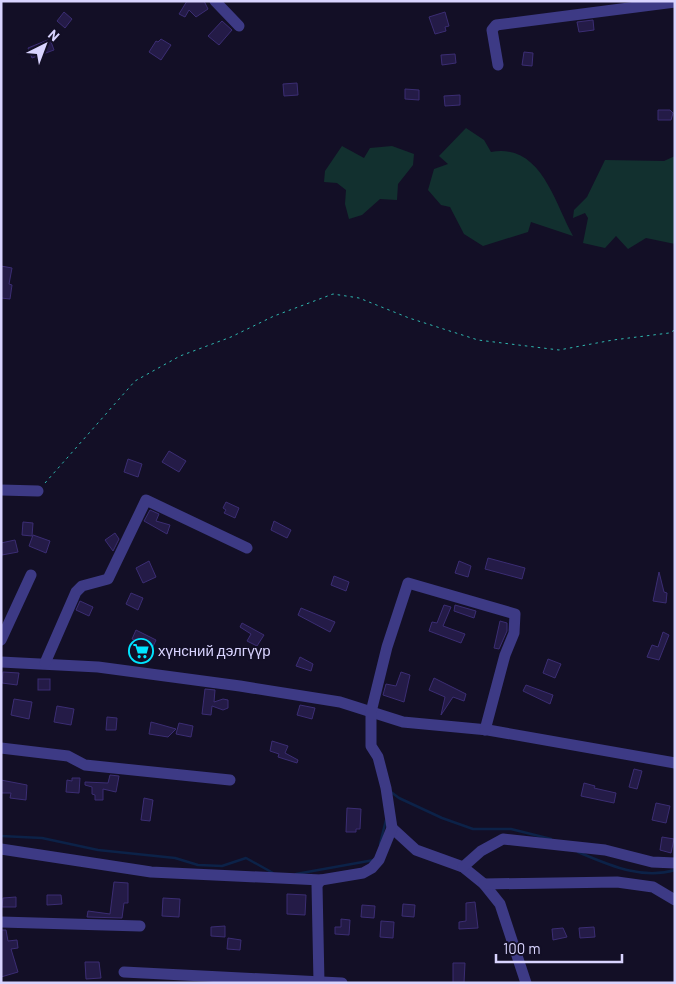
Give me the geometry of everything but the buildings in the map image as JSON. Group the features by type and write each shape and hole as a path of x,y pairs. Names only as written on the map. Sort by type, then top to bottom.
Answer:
{"street":[{"path":"215,1 239,26"},
{"path":"498,65 492,30 496,25 675,2"},
{"path":"1,490 38,492"},
{"path":"45,663 76,592 82,586 108,579 146,500 247,548"},
{"path":"1,640 31,574"},
{"path":"1,849 151,872 321,880 364,873 372,868 379,860 392,828 386,788 378,757 371,746 370,712 387,647 408,583 515,614 514,633 485,730"},
{"path":"1,662 45,663 137,671 340,702 403,722 485,730 675,763"},
{"path":"1,748 68,756 85,765 230,780"},
{"path":"392,828 416,850 463,867 484,884 500,904 526,983"},
{"path":"463,867 481,851 503,839 596,849 652,862 675,862"},
{"path":"319,982 317,885 321,880"},
{"path":"484,884 617,882 653,887 675,900"},
{"path":"1,922 140,926"},
{"path":"124,972 342,983"}],"path":[{"path":"38,492 135,381 180,356 231,337 274,316 334,294 359,298 408,318 478,340 559,350 612,340 669,333 675,330"}],"green space":[{"path":"466,128 484,140 491,152 508,152 522,157 534,166 552,192 573,236 531,222 528,232 483,246 464,234 450,207 441,205 428,190 434,169 448,164 439,156"},
{"path":"342,146 364,158 370,148 392,146 414,154 413,165 398,184 397,200 380,199 362,215 349,219 345,204 346,190 337,183 324,182 325,171"},
{"path":"675,156 675,244 646,238 628,249 616,236 605,248 583,243 588,218 585,213 573,218 574,210 587,197 605,160 664,161"}],"waterway":[{"path":"391,792 399,798 442,818 473,829 511,829 551,839"},
{"path":"380,844 386,820"},
{"path":"1,836 42,838 98,850 175,858 198,865 222,866 246,858 273,873"},
{"path":"578,852 625,870 650,873 675,870"},
{"path":"296,874 374,860"}],"place":[{"name":"хүнсний дэлгүүр","path":"141,651"}]}
